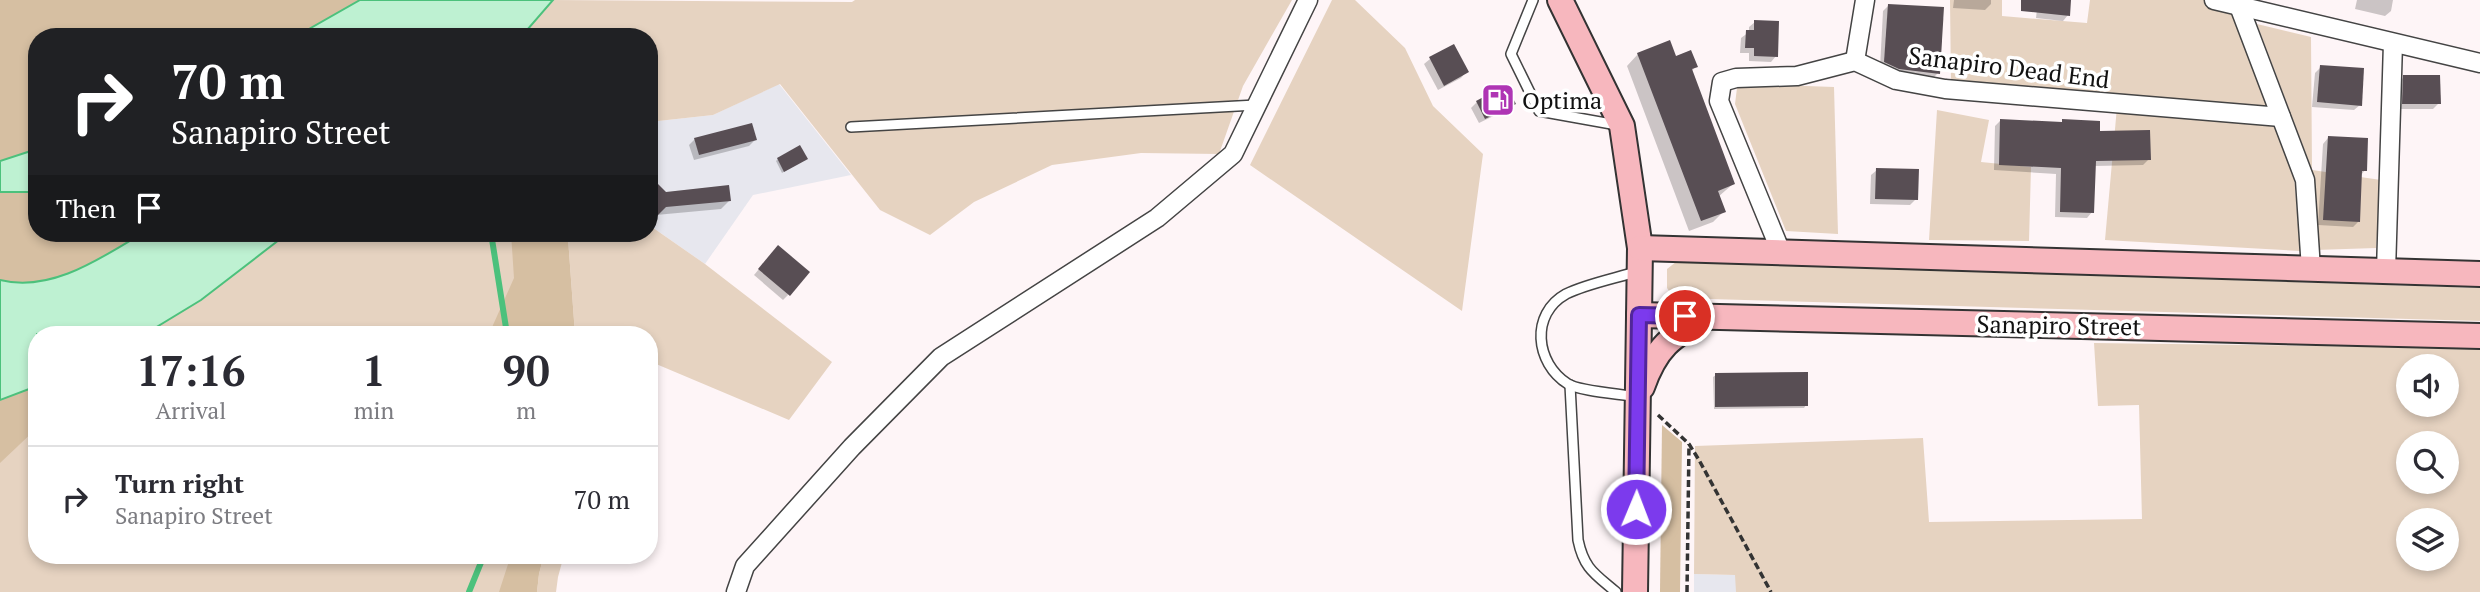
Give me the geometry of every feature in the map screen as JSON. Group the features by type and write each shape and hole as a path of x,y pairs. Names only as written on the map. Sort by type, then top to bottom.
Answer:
{"main road":[{"path":"1560,0 1622,126 1640,259 1635,592"},
{"path":"1640,259 1781,252 2480,274"},
{"name":"Sanapiro Street","path":"1639,315 2480,336"},
{"path":"1638,397 1651,362 1675,334 1708,316"}],"street":[{"path":"736,592 745,566 852,447 941,357 1157,218 1233,154 1308,0"},
{"path":"1781,252 1719,101 1722,82 1736,78 1797,76 1855,61 1865,0"},
{"path":"2214,0 2480,63"},
{"path":"2239,6 2305,180 2311,269"},
{"path":"2385,271 2393,43"},
{"name":"Sanapiro Dead End","path":"1855,61 1896,80 1945,89 2281,117"}],"lane":[{"path":"1534,0 1511,54 1539,111 1622,126"},
{"path":"851,127 1258,105"},
{"path":"1638,397 1570,385 1555,373 1544,354 1540,335 1544,316 1567,294 1640,259"},
{"path":"1570,385 1582,560 1616,592"}],"path":[{"path":"1638,397 1689,444 1771,592"},
{"path":"1688,592 1689,444"}],"shaded area":[{"path":"0,0 360,0 311,28 28,28 28,152 0,161"},
{"path":"360,0 553,0 529,28 311,28"},
{"path":"553,0 1292,0 1243,86 1219,154 1141,153 1052,165 974,202 930,235 880,210 780,84 713,115 658,121 658,28 529,28"},
{"path":"1332,0 1355,0 1405,48 1433,106 1483,154 1462,311 1250,165"},
{"path":"1950,0 2002,0 2002,16 2087,23 2090,0 2206,0 2235,6 2275,112 1951,84"},
{"path":"2257,24 2311,37 2312,170"},
{"path":"779,84 851,175 753,195 705,264 658,231 658,121 713,115"},
{"path":"1748,84 1834,87 1838,234 1786,231 1735,104 1737,88"},
{"path":"2117,107 2273,119 2294,175 2300,251 2105,240"},
{"path":"1937,110 1989,120 1981,162 2031,167 2029,241 1929,240"},
{"path":"28,152 28,192 0,192 0,161"},
{"path":"2312,170 2381,180 2376,248 2315,250"},
{"path":"0,192 28,192 28,242 127,242 75,271 57,277 19,283 0,280"},
{"path":"658,231 832,362 789,420 658,365 658,326 574,326 568,242 658,242"},
{"path":"127,242 276,242 201,300 158,326 28,326 28,389 0,400 0,280 38,282 75,271"},
{"path":"276,242 535,242 543,326 158,326 201,300"},
{"path":"512,242 568,242 574,326 493,326 514,278"},
{"path":"1676,262 2480,288 2480,321 1674,298 1667,288 1667,269"},
{"path":"2094,343 2480,348 2480,592 1736,592 1735,575 1694,574 1695,446 1923,438 1929,522 2142,519 2139,405 2098,406"},
{"path":"28,389 28,564 521,564 517,592 0,592 0,400"},
{"path":"28,389 28,437 0,463 0,400"},
{"path":"1662,425 1682,442 1680,592 1660,592"},
{"path":"508,564 542,564 537,592 499,592"},
{"path":"542,564 562,564 556,592 537,592"},
{"path":"1694,574 1736,575 1736,592 1694,592"}],"building":[{"path":"2021,0 2071,0 2070,16 2021,11"},
{"path":"1888,4 1944,7 1940,74 1899,69 1884,62"},
{"path":"1754,20 1779,21 1778,57 1754,56 1754,48 1745,48 1746,30 1754,30"},
{"path":"1670,40 1676,56 1691,50 1698,67 1692,69 1735,184 1718,191 1726,212 1701,221 1637,53"},
{"path":"1454,44 1469,72 1444,86 1429,57"},
{"path":"2320,65 2364,68 2362,106 2317,102"},
{"path":"2403,75 2440,75 2441,104 2402,104"},
{"path":"1506,85 1516,104 1485,119 1476,101"},
{"path":"2000,119 2100,121 2100,131 2150,130 2151,160 2096,161 2094,213 2060,212 2061,168 1999,165"},
{"path":"752,123 757,140 699,155 694,138"},
{"path":"2328,136 2368,138 2367,171 2362,171 2360,222 2323,220"},
{"path":"800,145 808,159 784,172 777,158"},
{"path":"1876,168 1919,169 1918,200 1875,199"},
{"path":"658,184 666,192 729,185 731,201 666,207 658,215"},
{"path":"778,245 810,272 790,296 758,269"},
{"path":"1808,372 1808,406 1715,407 1715,373"}],"waterway":[{"path":"492,242 506,326"},
{"path":"469,592 480,564"}],"place":[{"name":"Optima","path":"1498,100"}],"route":[{"path":"1636,509 1639,315 1685,316"}]}
